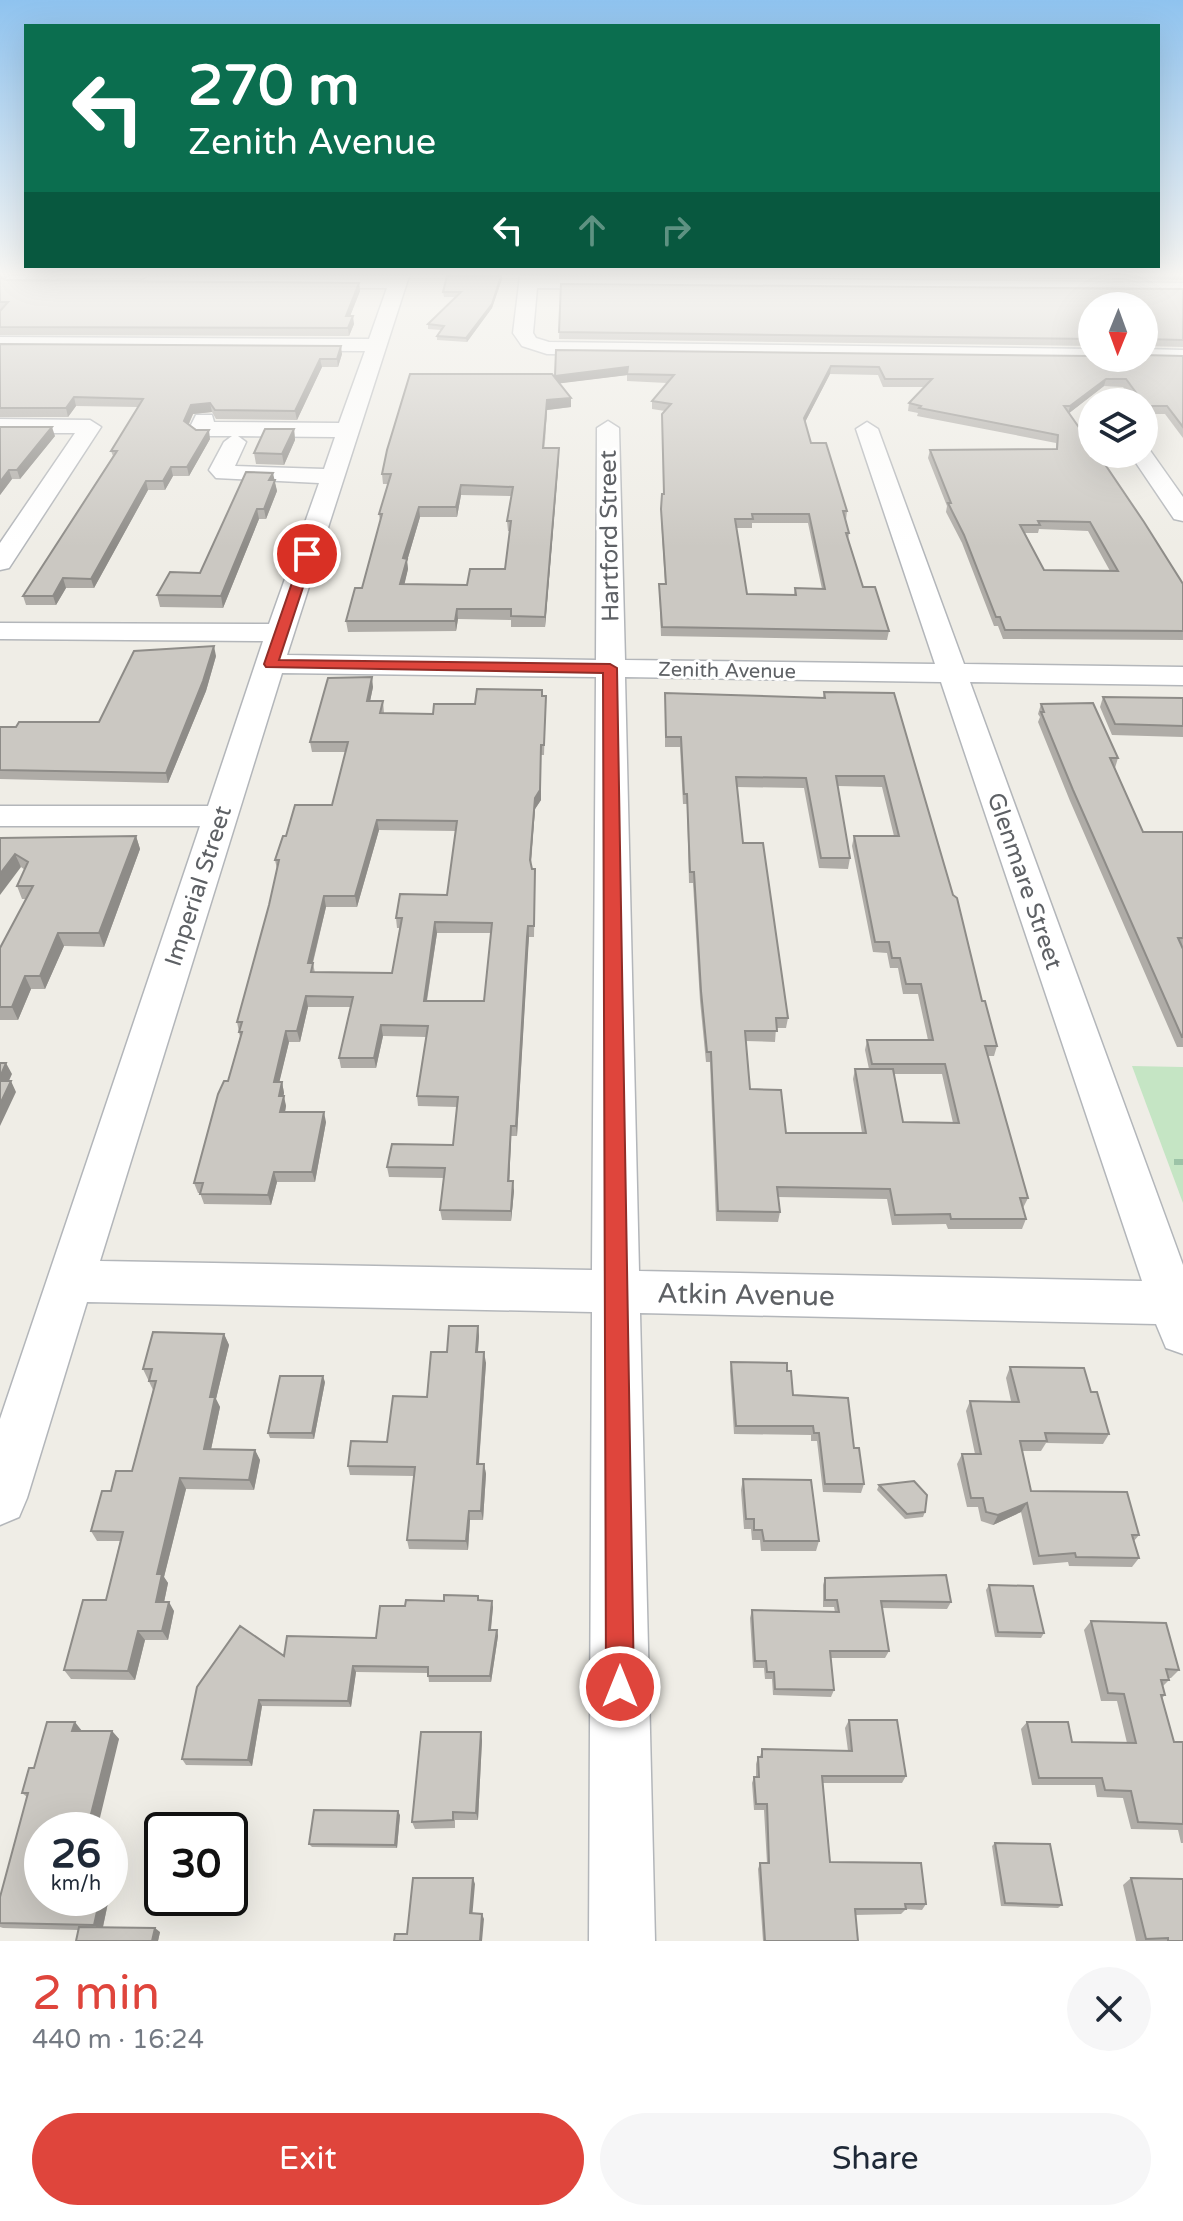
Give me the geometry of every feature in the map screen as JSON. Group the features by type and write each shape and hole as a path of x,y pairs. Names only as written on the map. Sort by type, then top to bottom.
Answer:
{"street":[{"name":"Imperial Street","path":"0,1498 220,816 370,367"},
{"path":"204,420 200,429 349,430"},
{"path":"0,426 90,427 0,562"},
{"name":"Hartford Street","path":"608,428 622,1941"},
{"name":"Glenmare Street","path":"867,429 1180,1313"},
{"path":"235,442 221,470 224,473 334,476"},
{"path":"1151,468 1183,514"},
{"name":"Zenith Avenue","path":"0,631 610,668 1183,676"},
{"path":"0,816 220,816"},
{"name":"Atkin Avenue","path":"69,1281 616,1292 1180,1313"}],"path":[{"path":"1174,1162 1183,1162"}],"green space":[{"path":"1132,1066 1183,1067 1183,1203"}],"building":[{"path":"0,367 316,367 295,411 215,410 210,403 191,405 184,421 196,430 209,430 187,467 171,467 163,481 146,481 91,579 63,578 53,596 23,596 117,451 111,451 143,399 74,397 66,408 0,408"},
{"path":"555,367 831,367 804,418 811,443 826,443 847,511 843,511 849,533 846,533 863,587 875,587 889,631 662,627 659,584 666,584 661,509 664,494 662,414 671,404 652,401 674,375 627,374 628,367 555,376","holes":["752,514 809,514 825,589 795,588 796,595 747,594 735,519 753,519"]},
{"path":"859,367 1078,367 1078,372 1158,372 1158,367 1183,367 1183,427 1167,406 1158,406 1158,388 1133,388 1126,379 1106,379 1094,388 1078,388 1078,400 1064,406 1078,426 1078,468 1107,468 1183,584 1183,631 1005,630 1000,617 996,617 948,503 951,503 930,450 1057,449 1058,435 919,408 921,406 909,403 932,379 885,379 879,367","holes":["1038,521 1090,522 1118,571 1044,570 1020,525 1040,525"]},
{"path":"410,374 552,374 571,398 547,400 543,448 559,448 545,617 511,616 511,609 457,609 455,621 346,621 355,588 362,588 382,514 379,514 391,474 382,474","holes":["461,485 513,487 507,521 511,521 505,569 470,569 467,585 400,584 407,559 403,558 419,507 456,507"]},
{"path":"0,427 52,427 17,470 9,470 0,482"},
{"path":"265,429 294,429 282,454 254,453"},
{"path":"246,472 273,473 269,480 275,480 264,509 257,509 221,596 157,595 170,572 200,573"},
{"path":"214,646 166,773 0,770 0,727 16,727 19,722 99,722 134,651"},
{"path":"372,677 367,701 383,701 380,713 433,714 434,704 475,704 477,689 542,690 542,696 546,696 540,790 535,798 530,860 532,869 535,869 534,926 528,926 516,1126 511,1126 508,1181 513,1181 511,1211 440,1210 445,1168 387,1167 392,1144 453,1145 458,1097 417,1096 428,1026 381,1025 374,1058 339,1058 353,997 306,996 297,1031 286,1031 274,1082 282,1082 279,1096 284,1096 280,1112 324,1112 312,1172 274,1172 268,1195 200,1194 203,1183 194,1183 218,1094 224,1081 228,1081 242,1032 239,1032 242,1022 237,1022 269,905 279,860 275,860 283,836 286,836 295,805 332,805 348,742 310,742 328,678","holes":["377,820 457,821 447,895 400,894 396,918 402,918 392,973 311,972 313,963 308,963 324,896 355,896","435,922 492,923 484,1001 424,1001"]},
{"path":"824,692 894,693 953,895 957,898 982,1001 985,1001 997,1046 985,1046 1028,1198 1020,1198 1026,1219 951,1219 950,1214 895,1215 890,1189 777,1187 780,1212 718,1211 711,1052 707,1052 701,991 694,872 690,872 687,794 684,794 681,737 666,737 665,693 825,698","holes":["836,776 884,776 899,836 854,836 875,942 889,942 892,958 900,958 906,984 921,984 933,1040 867,1040 872,1064 945,1064 959,1123 903,1122 893,1069 855,1069 866,1133 786,1133 781,1090 750,1089 745,1031 777,1031 776,1018 788,1018 763,843 743,843 736,777 806,778 821,858 850,858"]},
{"path":"1103,697 1183,698 1183,726 1115,724"},
{"path":"1093,703 1118,758 1110,758 1143,832 1183,832 1183,938 1178,938 1183,949 1183,1037 1041,712 1044,712 1041,704"},
{"path":"136,836 99,933 58,933 40,976 25,976 12,1007 0,1007 0,948 33,886 17,886 28,862 15,854 0,874 0,838"},
{"path":"0,1063 6,1063 0,1077"},
{"path":"0,1081 11,1081 0,1104"},
{"path":"449,1326 478,1326 476,1352 484,1352 477,1464 484,1464 481,1511 469,1511 466,1541 407,1540 415,1467 348,1466 351,1441 387,1442 393,1396 427,1397 431,1352 447,1352"},
{"path":"153,1332 224,1334 210,1397 215,1397 204,1449 255,1450 249,1480 180,1478 157,1574 162,1574 156,1602 169,1602 162,1631 138,1631 128,1671 64,1670 83,1600 106,1600 123,1532 91,1531 102,1491 111,1491 116,1471 132,1471 156,1381 149,1381 152,1369 143,1369"},
{"path":"731,1362 787,1363 787,1371 791,1371 793,1395 848,1398 854,1448 859,1448 864,1484 825,1484 819,1433 814,1433 813,1426 736,1426"},
{"path":"1010,1367 1084,1368 1091,1392 1097,1392 1109,1434 1045,1433 1047,1441 1020,1441 1031,1491 1127,1492 1139,1535 1132,1535 1139,1558 1076,1557 1075,1553 1039,1556 1027,1503 998,1515 986,1512 983,1498 971,1498 962,1454 981,1454 970,1401 1019,1402"},
{"path":"280,1376 323,1376 312,1433 268,1433"},
{"path":"743,1479 811,1480 819,1541 764,1541 762,1530 754,1530 754,1519 746,1519"},
{"path":"914,1481 927,1495 925,1512 907,1514 879,1485"},
{"path":"946,1575 951,1602 881,1601 889,1651 830,1651 834,1690 775,1689 774,1672 767,1672 766,1661 755,1661 752,1610 839,1612 837,1600 825,1600 825,1578"},
{"path":"989,1585 1033,1586 1044,1633 998,1632"},
{"path":"444,1595 478,1596 478,1600 492,1601 489,1630 497,1630 490,1676 428,1676 428,1667 353,1666 348,1701 259,1700 248,1760 182,1759 197,1687 240,1626 284,1656 287,1636 376,1638 380,1606 405,1606 406,1600 444,1601"},
{"path":"1091,1621 1166,1623 1179,1670 1166,1669 1169,1680 1161,1680 1165,1695 1161,1695 1174,1742 1183,1742 1183,1824 1138,1822 1131,1791 1105,1790 1102,1778 1039,1778 1027,1722 1068,1722 1072,1742 1136,1743 1124,1694 1108,1693"},
{"path":"849,1720 897,1720 906,1776 822,1776 830,1862 921,1863 926,1904 905,1904 906,1909 855,1909 858,1941 765,1941 760,1863 769,1863 767,1804 756,1804 754,1777 759,1777 758,1757 762,1757 762,1749 852,1751"},
{"path":"47,1722 75,1722 72,1731 112,1731 92,1812 24,1812 24,1916 96,1916 94,1925 0,1923 0,1897 28,1793 22,1793 29,1768 34,1768"},
{"path":"421,1732 481,1732 476,1813 453,1812 453,1820 412,1822"},
{"path":"314,1810 398,1811 395,1845 309,1844"},
{"path":"995,1843 1050,1844 1062,1905 1005,1903"},
{"path":"413,1878 473,1878 470,1913 482,1914 480,1941 394,1941 395,1934 407,1934"},
{"path":"1131,1878 1183,1879 1183,1941 1146,1939"},
{"path":"79,1927 155,1928 152,1941 76,1941"}],"route":[{"path":"307,554 271,664 610,668 620,1687"}]}
